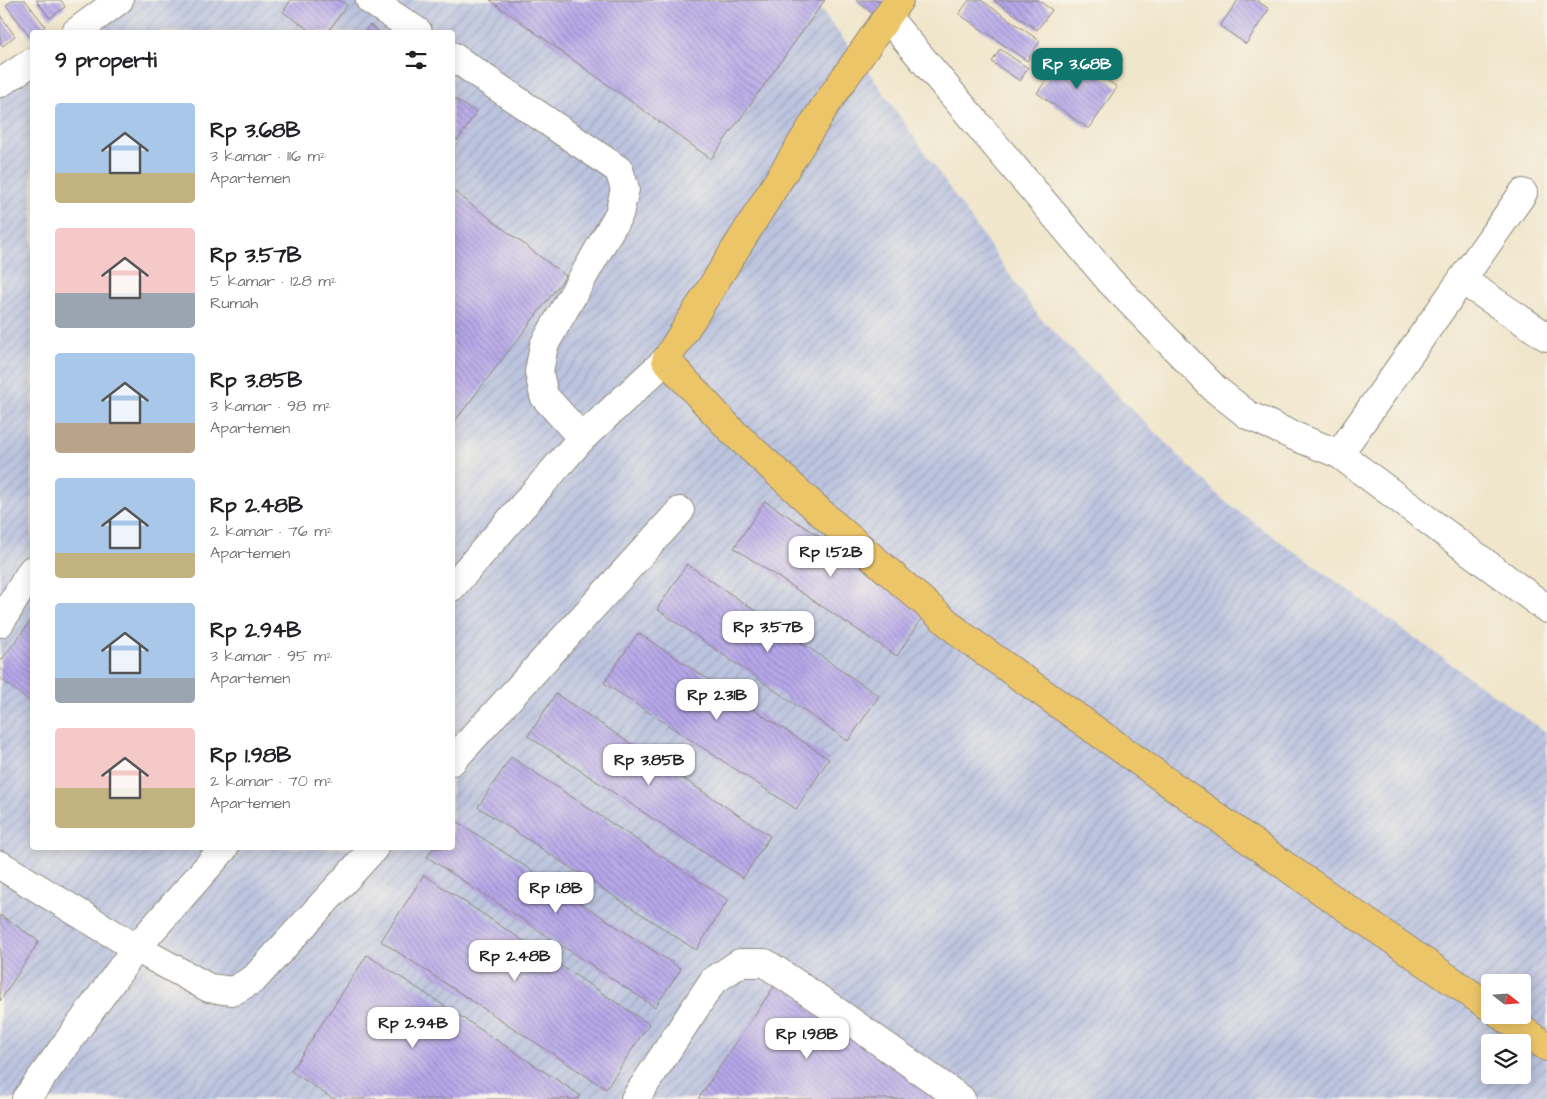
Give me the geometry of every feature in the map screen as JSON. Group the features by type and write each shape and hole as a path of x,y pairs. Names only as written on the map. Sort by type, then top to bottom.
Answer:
{"main road":[{"path":"887,17 820,115 666,360 731,430 829,520 962,636 1294,872 1481,1001"},
{"path":"1514,1024 1547,1047"}],"street":[{"path":"79,30 119,0"},
{"path":"370,0 415,30"},
{"path":"887,17 1110,281 1215,389 1248,415 1339,454 1547,609"},
{"path":"455,58 619,170 625,189 619,214 544,344 538,372 544,396 582,438"},
{"path":"0,84 30,63"},
{"path":"1339,454 1523,194"},
{"path":"1462,280 1547,337"},
{"path":"455,583 582,438 666,360"},
{"path":"455,758 680,511"},
{"path":"0,623 30,573"},
{"path":"26,1099 136,948 222,850"},
{"path":"0,865 136,948 209,988 234,991 254,980 372,850"},
{"path":"635,1099 713,981 740,963 765,963 816,996 960,1099"}],"shaded area":[{"path":"100,0 813,0 869,72 1039,317 1224,501 1547,733 1547,1099 0,1099 0,77 30,54 30,850 455,850 455,30 61,30"}],"building":[{"path":"13,0 25,0 45,26 40,30 30,30 30,37 6,5"},
{"path":"36,0 61,0 65,7 50,18"},
{"path":"291,0 340,0 347,5 329,30 309,30 283,12"},
{"path":"490,0 825,0 711,159"},
{"path":"856,0 888,0 875,16"},
{"path":"969,0 981,0 1040,41 1027,61 959,14"},
{"path":"994,0 1038,0 1052,10 1037,30"},
{"path":"1238,0 1256,0 1269,9 1246,44 1220,26"},
{"path":"0,15 15,36 3,46 0,42"},
{"path":"370,25 377,30 366,30"},
{"path":"1000,49 1028,68 1020,81 992,62"},
{"path":"1066,52 1117,87 1089,129 1037,93"},
{"path":"455,99 476,113 458,140 455,138"},
{"path":"455,192 566,276 455,421"},
{"path":"765,501 928,608 897,656 734,548"},
{"path":"687,564 879,696 848,741 657,609"},
{"path":"30,622 30,701 0,678 0,662"},
{"path":"638,633 829,759 796,809 604,683"},
{"path":"556,694 770,836 743,878 528,736"},
{"path":"511,757 728,900 696,950 478,807"},
{"path":"455,820 681,969 655,1007 427,857 432,850 455,850"},
{"path":"424,875 649,1024 606,1089 381,941"},
{"path":"0,915 39,941 0,1001"},
{"path":"367,955 580,1095 578,1099 333,1099 291,1071"},
{"path":"777,982 947,1099 698,1099"}]}
